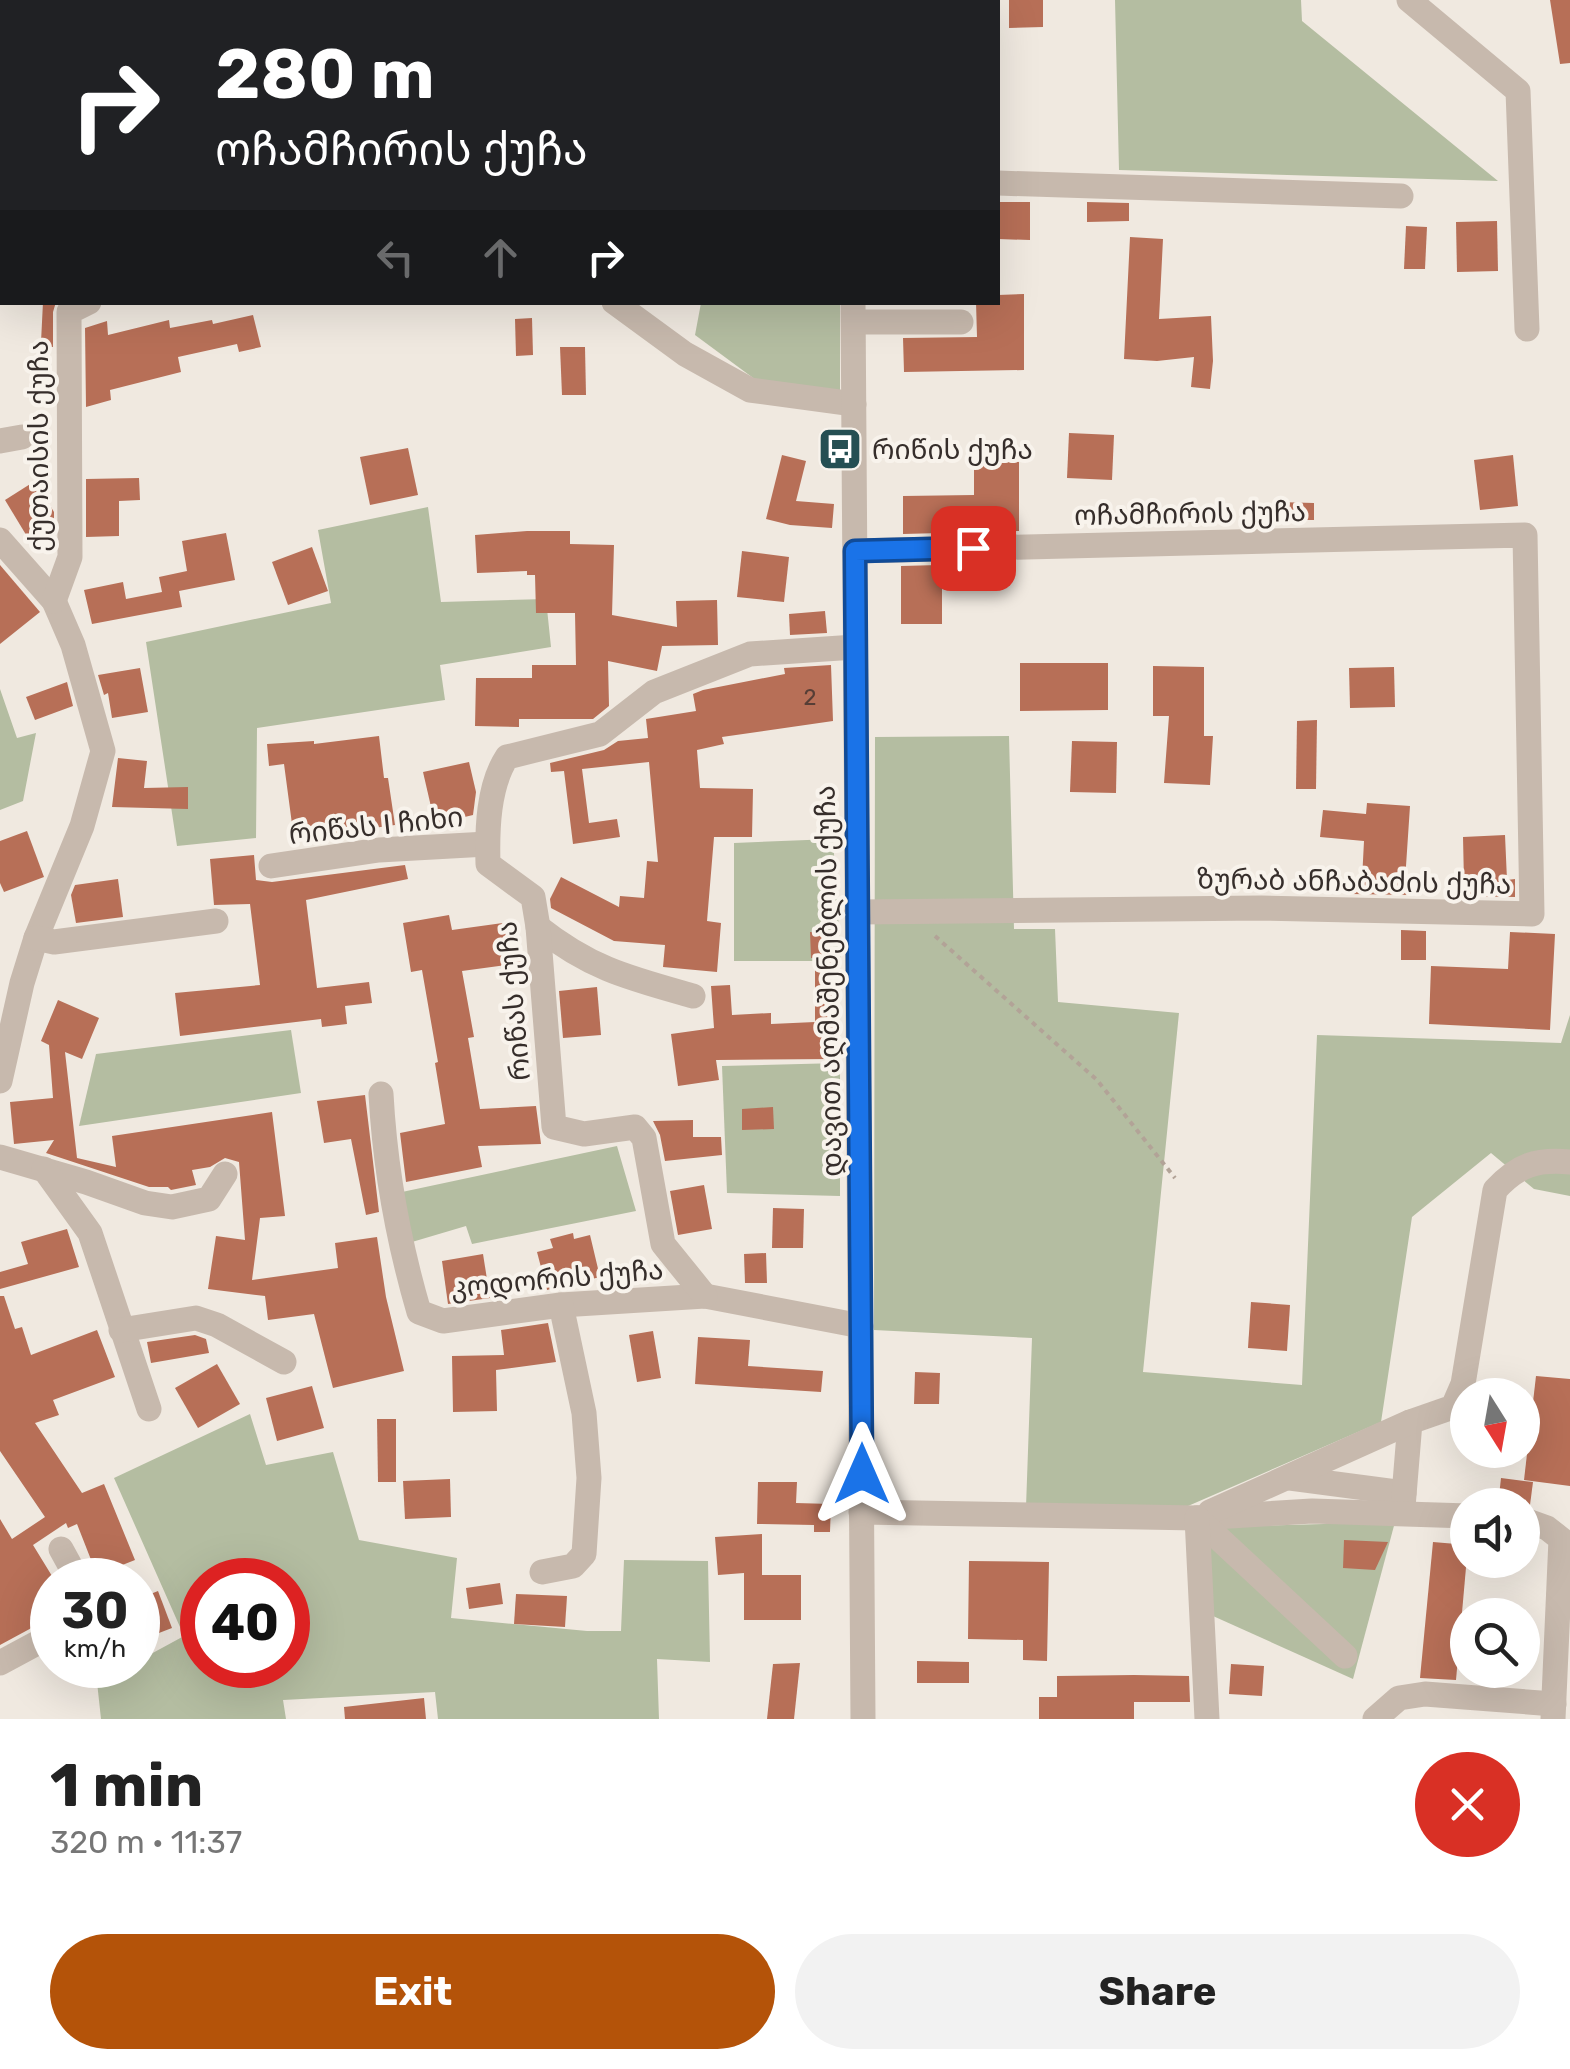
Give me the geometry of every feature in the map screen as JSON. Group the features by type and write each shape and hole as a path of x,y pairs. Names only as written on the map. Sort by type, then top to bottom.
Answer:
{"street":[{"path":"1409,0 1518,91 1526,329"},
{"path":"1000,184 1401,196"},
{"name":"ქუთაისის ქუჩა","path":"54,601 70,557 69,312 84,305"},
{"path":"618,305 685,354 750,390 854,404"},
{"path":"853,312 961,322"},
{"name":"დავით აღმაშენებლის ქუჩა","path":"853,312 863,1719"},
{"name":"ოჩამჩირის ქუჩა","path":"855,551 1526,535"},
{"name":"ზურაბ ანჩაბაძის ქუჩა","path":"857,912 1260,908 1532,914 1526,535"},
{"path":"0,540 54,601 73,645 104,751 82,826 22,982 0,1081"},
{"path":"488,844 496,774 507,757 600,734 654,692 750,654 855,647"},
{"name":"რიწას I ჩიხი","path":"271,866 379,850 488,844"},
{"name":"რიწას ქუჩა","path":"488,844 488,864 532,897 538,926 554,1127 584,1134 635,1127 644,1138 662,1244 705,1296"},
{"path":"36,938 54,942 216,921"},
{"path":"538,926 572,954 620,976 693,996"},
{"name":"კოდორის ქუჩა","path":"381,1094 384,1156 402,1254 419,1312 443,1320 561,1304 705,1296 861,1326"},
{"path":"0,1157 145,1203 172,1207 210,1199 225,1174"},
{"path":"1197,1518 1410,1422 1453,1407 1463,1384 1494,1190 1513,1170 1548,1160 1570,1162"},
{"path":"44,1168 90,1233 149,1409"},
{"path":"542,1572 573,1566 584,1554 589,1478 584,1413 561,1304"},
{"path":"122,1330 196,1318 284,1362"},
{"path":"1403,1502 1410,1422"},
{"path":"1287,1478 1450,1512"},
{"path":"862,1512 1197,1518 1403,1502"},
{"path":"1197,1518 1345,1656"},
{"path":"1197,1518 1206,1719"},
{"path":"1375,1719 1399,1698 1425,1694 1553,1711 1566,1538 1540,1526"},
{"path":"61,1550 66,1558"},
{"path":"0,1663 30,1647"}],"path":[{"path":"910,912 1097,1080 1175,1178"}],"green space":[{"path":"1115,0 1301,0 1302,21 1498,181 1119,170"},
{"path":"701,305 840,305 840,391 764,386 695,335"},
{"path":"428,507 441,602 546,599 551,647 440,665 445,700 257,728 256,838 177,846 146,642 331,603 318,530"},
{"path":"0,689 17,738 36,733 23,801 0,810"},
{"path":"1009,736 1014,929 1055,929 1058,1002 1179,1013 1143,1372 1302,1385 1317,1035 1561,1043 1570,1015 1570,1196 1534,1189 1491,1153 1412,1217 1381,1422 1188,1506 1026,1507 1032,1338 874,1330 875,737"},
{"path":"833,839 841,961 734,961 734,843"},
{"path":"291,1030 301,1093 79,1126 96,1054"},
{"path":"840,1063 840,1196 727,1193 722,1066"},
{"path":"617,1146 636,1211 472,1244 466,1226 412,1242 402,1192"},
{"path":"250,1414 266,1465 333,1452 359,1540 457,1558 451,1618 621,1631 624,1560 708,1561 710,1662 657,1659 659,1719 438,1719 435,1692 283,1700 286,1719 101,1719 98,1688 160,1688 160,1649 180,1638 180,1688 310,1688 310,1558 180,1558 180,1627 160,1582 160,1558 149,1558 114,1478"},
{"path":"1395,1522 1353,1679 1213,1616 1204,1539 1212,1527"}],"building":[{"path":"1009,0 1043,0 1043,27 1009,28"},
{"path":"1550,0 1570,0 1570,63 1560,64"},
{"path":"1000,202 1030,202 1030,240 1000,239"},
{"path":"1087,202 1129,203 1129,221 1087,222"},
{"path":"1497,221 1498,271 1457,272 1456,222"},
{"path":"1406,226 1427,227 1425,269 1404,269"},
{"path":"1130,237 1163,239 1159,319 1211,316 1210,389 1191,387 1194,357 1124,359"},
{"path":"1024,294 1024,370 904,372 903,338 977,337 976,305 1000,305 1000,295"},
{"path":"43,305 55,305 53,347 35,346 41,342"},
{"path":"253,315 261,347 239,352 237,344 178,357 181,372 110,390 111,400 86,407 85,328 107,321 108,335 169,320 170,328"},
{"path":"532,318 533,355 516,356 515,319"},
{"path":"560,347 585,347 586,395 562,395"},
{"path":"1069,433 1114,435 1112,480 1067,478"},
{"path":"408,448 418,495 370,505 360,457"},
{"path":"782,455 806,461 796,501 834,504 832,528 766,519"},
{"path":"1513,455 1518,506 1480,510 1474,460"},
{"path":"1019,462 1019,531 903,534 903,496 974,495 974,463"},
{"path":"139,478 140,500 119,501 119,536 86,537 86,479"},
{"path":"35,481 54,512 54,523 28,538 5,500"},
{"path":"1277,502 1314,503 1314,520 1276,520"},
{"path":"570,531 570,544 614,545 612,615 677,627 676,601 717,600 718,645 662,646 657,671 608,661 609,706 593,719 519,719 519,727 475,726 476,678 532,678 532,665 576,665 575,613 536,613 535,575 527,575 527,571 477,573 475,535"},
{"path":"226,533 235,580 179,591 182,607 92,624 84,590 123,582 126,599 162,592 159,577 187,571 182,541"},
{"path":"312,547 328,591 288,605 272,562"},
{"path":"742,551 789,557 784,602 737,597"},
{"path":"1014,563 1014,576 942,576 942,624 901,624 901,566"},
{"path":"0,565 40,612 0,644"},
{"path":"825,611 827,633 790,635 789,614"},
{"path":"1020,663 1108,663 1108,710 1020,711"},
{"path":"831,665 833,721 722,737 724,744 697,750 700,788 753,789 752,837 714,837 707,921 721,923 717,972 663,967 665,945 614,941 551,908 550,899 561,877 619,907 620,896 644,898 647,861 658,862 649,762 582,769 589,823 617,819 620,837 573,844 564,771 551,772 550,763 604,750 618,741 648,738 646,719 696,711 693,694 703,690 785,674 784,668"},
{"path":"1153,666 1204,667 1204,736 1213,736 1210,785 1164,783 1169,716 1153,716"},
{"path":"1394,667 1395,707 1350,708 1349,668"},
{"path":"140,668 148,712 112,718 108,693 104,695 98,675"},
{"path":"67,682 73,706 35,720 26,697"},
{"path":"1317,720 1316,789 1296,789 1297,721"},
{"path":"379,736 395,825 294,839 284,764 269,766 267,744 314,744"},
{"path":"1072,741 1117,742 1116,793 1070,792"},
{"path":"118,758 147,761 144,788 188,787 188,809 112,807"},
{"path":"469,762 476,792 473,815 435,824 423,772"},
{"path":"1367,803 1410,806 1405,881 1411,882 1411,895 1352,894 1353,879 1362,880 1364,841 1320,837 1323,810 1366,814"},
{"path":"27,831 44,877 4,892 0,883 0,841"},
{"path":"1505,835 1507,880 1515,879 1515,897 1456,896 1456,882 1464,882 1463,837"},
{"path":"254,855 256,880 272,882 405,865 408,879 306,900 317,988 369,982 372,1003 345,1006 347,1024 322,1027 321,1019 180,1036 175,993 260,985 250,904 214,905 210,859"},
{"path":"118,879 123,917 76,923 71,895 75,885"},
{"path":"449,915 452,930 517,921 522,963 462,971 474,1037 468,1038 480,1109 536,1106 541,1144 478,1146 482,1167 406,1182 400,1133 445,1124 422,970 411,972 403,923"},
{"path":"1401,930 1426,931 1426,960 1401,960"},
{"path":"810,932 830,932 834,1059 716,1060 719,1080 678,1086 671,1034 714,1028 711,986 730,985 732,1015 771,1013 771,1024 815,1022 815,958 811,958"},
{"path":"1510,932 1555,934 1550,1030 1429,1024 1431,966 1508,969"},
{"path":"597,987 601,1035 563,1038 559,991"},
{"path":"58,1000 99,1018 82,1059 65,1052 77,1158 116,1167 112,1136 272,1112 285,1216 260,1218 252,1280 338,1268 335,1243 377,1237 386,1297 404,1371 333,1388 314,1314 268,1320 265,1296 208,1289 216,1236 245,1240 239,1162 225,1158 210,1167 192,1170 196,1185 171,1190 149,1187 46,1153 54,1140 14,1144 10,1102 53,1098 49,1045 41,1041"},
{"path":"365,1095 379,1212 366,1215 351,1139 324,1143 317,1101"},
{"path":"773,1107 774,1129 742,1130 742,1109"},
{"path":"693,1120 693,1137 721,1137 722,1155 665,1161 653,1121"},
{"path":"704,1185 712,1229 678,1235 670,1191"},
{"path":"773,1208 804,1209 803,1248 772,1248"},
{"path":"67,1229 79,1267 0,1289 0,1272 28,1264 21,1242"},
{"path":"573,1233 574,1239 590,1235 600,1277 547,1290 537,1252 553,1248 550,1239"},
{"path":"766,1253 767,1283 745,1283 744,1254"},
{"path":"483,1254 490,1298 448,1304 442,1261"},
{"path":"0,1296 4,1296 15,1329 22,1327 31,1355 97,1330 115,1377 53,1400 59,1415 35,1423 82,1493 104,1484 134,1558 90,1558 77,1524 68,1528 66,1523 33,1545 41,1558 30,1558 30,1629 0,1645 0,1519 12,1539 45,1517 0,1451"},
{"path":"1251,1302 1290,1305 1287,1351 1248,1348"},
{"path":"548,1323 556,1362 496,1370 497,1411 453,1412 452,1356 504,1355 501,1330"},
{"path":"653,1331 661,1378 637,1382 629,1335"},
{"path":"195,1335 206,1339 209,1353 151,1363 147,1342"},
{"path":"698,1337 750,1340 748,1366 823,1371 821,1392 695,1384"},
{"path":"217,1364 240,1404 198,1428 175,1388"},
{"path":"915,1372 940,1373 939,1404 914,1404"},
{"path":"1536,1376 1570,1379 1570,1486 1524,1480 1525,1468 1540,1468 1540,1378"},
{"path":"312,1386 324,1428 277,1441 266,1398"},
{"path":"377,1419 396,1419 396,1482 378,1482"},
{"path":"1501,1478 1533,1482 1532,1488 1500,1488"},
{"path":"450,1479 451,1517 405,1519 403,1481"},
{"path":"758,1482 797,1482 796,1503 831,1504 830,1532 814,1532 814,1525 757,1524"},
{"path":"762,1534 762,1575 801,1575 801,1620 744,1620 744,1573 718,1575 715,1537"},
{"path":"1344,1540 1388,1542 1375,1570 1343,1568"},
{"path":"1433,1542 1450,1543 1450,1578 1465,1578 1463,1598 1450,1598 1450,1680 1420,1678"},
{"path":"969,1561 1049,1562 1047,1661 1023,1660 1023,1640 968,1639"},
{"path":"500,1583 503,1604 469,1609 466,1588"},
{"path":"516,1594 567,1596 565,1627 514,1624"},
{"path":"160,1596 172,1628 160,1633"},
{"path":"917,1661 969,1662 969,1683 917,1683"},
{"path":"800,1663 794,1719 767,1719 773,1664"},
{"path":"1231,1664 1264,1666 1262,1696 1229,1694"},
{"path":"1057,1676 1189,1676 1190,1702 1134,1702 1134,1719 1039,1719 1039,1697 1057,1697"},
{"path":"424,1698 426,1719 345,1719 344,1707"}],"place":[{"name":"რიწის ქუჩა","path":"840,449"}],"route":[{"path":"862,1474 855,551 973,548"}]}
